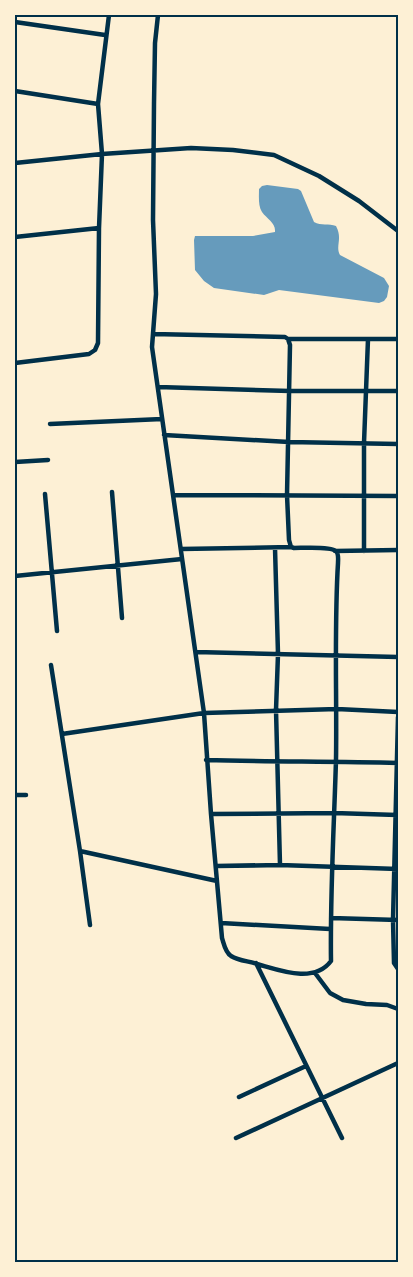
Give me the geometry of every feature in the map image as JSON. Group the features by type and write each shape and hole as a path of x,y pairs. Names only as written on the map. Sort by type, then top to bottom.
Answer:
{"street":[{"path":"15,363 89,354 95,350 98,343 102,154 98,104 105,35 109,15"},
{"path":"158,15 155,43 153,220 156,294 152,347 204,713 210,814 222,938 230,955 240,960 279,971 303,974 315,973 329,965 331,961 330,929 337,709 338,554 335,551"},
{"path":"15,22 105,35"},
{"path":"15,91 98,104"},
{"path":"15,162 191,148 233,150 274,155 319,176 359,201 398,231"},
{"path":"15,237 99,228"},
{"path":"153,334 285,337 288,339 398,339"},
{"path":"288,339 290,345 290,391 287,495 288,540 291,547"},
{"path":"364,551 364,443 368,339"},
{"path":"158,387 290,391 398,391"},
{"path":"50,424 162,419"},
{"path":"164,435 289,442 398,444"},
{"path":"15,462 48,460"},
{"path":"112,492 122,618"},
{"path":"44,494 57,631"},
{"path":"173,495 398,496"},
{"path":"181,549 291,547 335,551 398,550"},
{"path":"275,548 278,654 276,710 280,865"},
{"path":"15,576 182,559"},
{"path":"196,652 398,657"},
{"path":"51,665 90,925"},
{"path":"62,734 204,713 337,709 398,712"},
{"path":"398,717 394,965 398,969"},
{"path":"206,760 397,763"},
{"path":"15,795 26,795"},
{"path":"210,814 334,813 397,815"},
{"path":"80,851 217,881"},
{"path":"216,866 280,865 396,869"},
{"path":"331,918 396,920"},
{"path":"221,923 330,929"},
{"path":"256,964 342,1138"},
{"path":"315,973 330,993 343,1000 366,1004 387,1004 398,1009"},
{"path":"236,1138 398,1063"},
{"path":"239,1096 306,1066"}],"water":[{"path":"267,185 301,191 314,222 336,226 339,235 338,248 340,255 384,278 389,286 387,297 384,301 379,303 279,290 264,295 214,288 204,281 195,270 195,236 253,236 275,232 274,226 262,212 259,204 259,189"}]}
